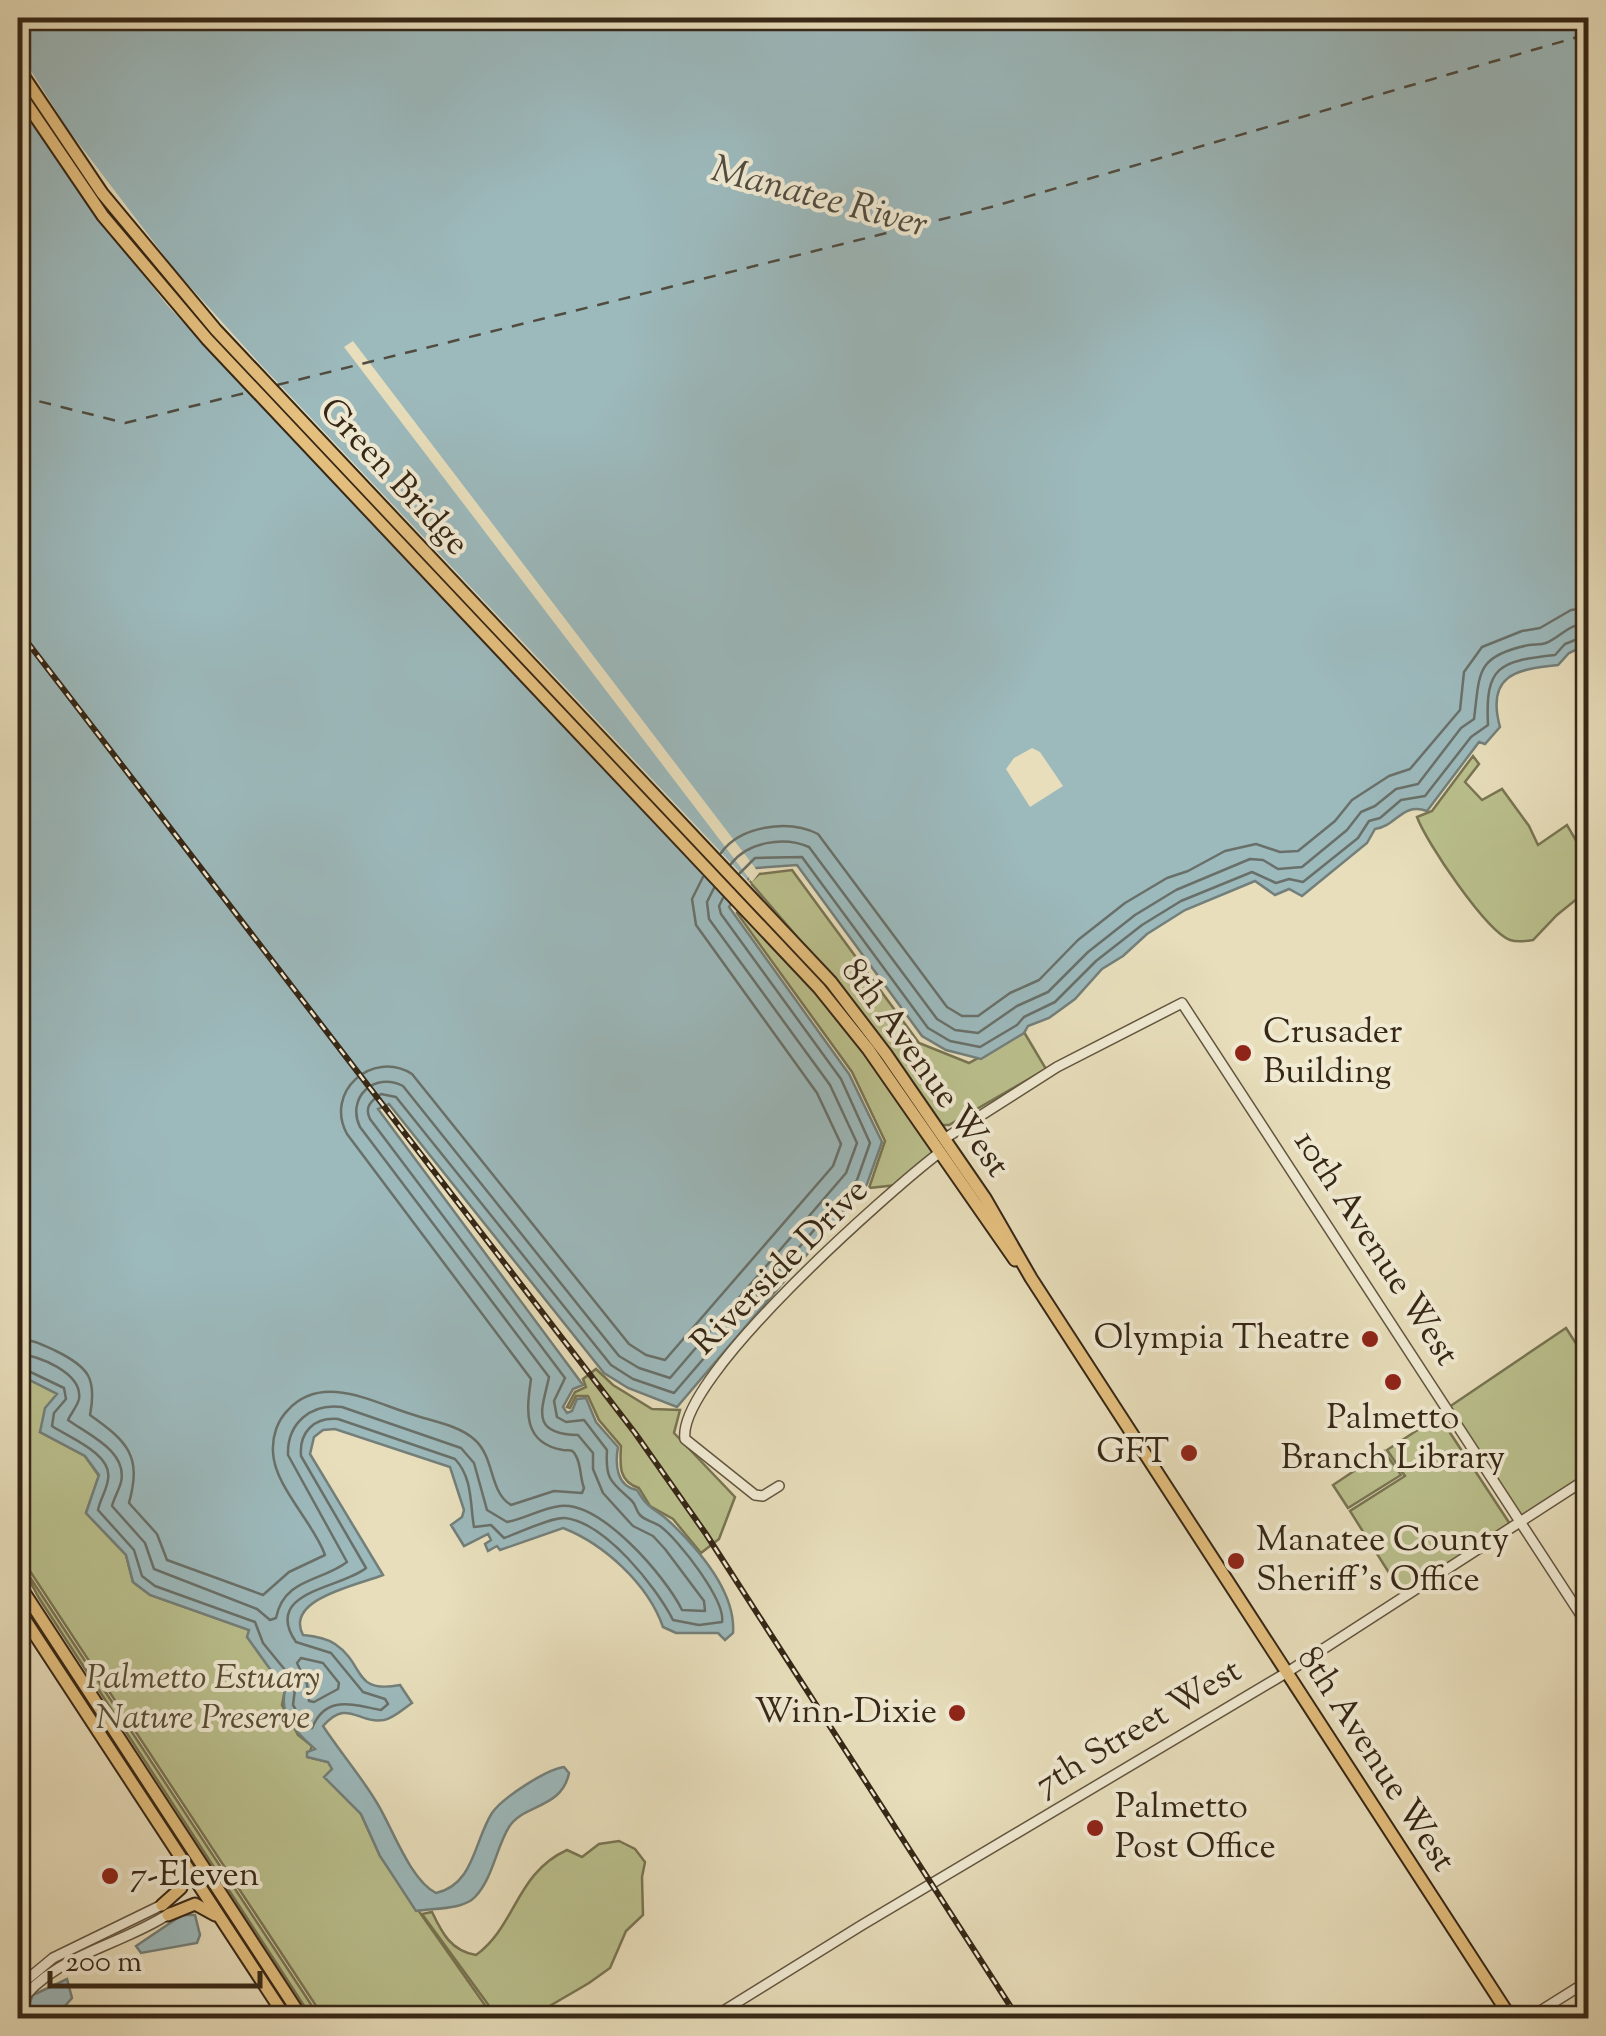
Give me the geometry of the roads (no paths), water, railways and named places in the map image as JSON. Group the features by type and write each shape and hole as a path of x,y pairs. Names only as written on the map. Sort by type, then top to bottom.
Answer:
{"main road":[{"name":"Green Bridge","path":"18,68 102,193 206,318 752,907"},
{"name":"Green Bridge","path":"18,90 103,216 207,338 752,907"},
{"name":"8th Avenue West","path":"752,907 868,1049 994,1233 1031,1278"},
{"name":"8th Avenue West","path":"752,907 852,1007 985,1198 1031,1278 1511,2018"},
{"path":"868,1049 891,1072 932,1133 944,1139"},
{"path":"939,1153 950,1156 985,1198"},
{"path":"18,1583 205,1883 302,2018"},
{"path":"18,1609 180,1857 205,1883 222,1921 286,2018"},
{"path":"165,1910 184,1881 180,1857"},
{"path":"165,1910 195,1904 222,1921"}],"street":[{"name":"10th Avenue West","path":"944,1139 1056,1067 1182,1003 1588,1626"},
{"name":"Riverside Drive","path":"779,1486 763,1496 755,1495 685,1439 696,1400 726,1357 806,1273 939,1153"},
{"name":"7th Street West","path":"712,2018 1286,1673 1588,1478"},
{"path":"18,2005 28,1991 59,1967 124,1940 205,1883"},
{"path":"18,1987 52,1958 165,1910"},
{"path":"1529,2018 1588,1981"}],"water":[{"name":"Manatee River","path":"18,18 1588,18 1588,644 1569,653 1558,665 1529,669 1508,678 1497,696 1500,727 1485,744 1479,742 1427,811 1405,812 1375,829 1367,843 1302,896 1289,889 1275,895 1255,881 1185,910 1102,969 1075,999 1049,1018 1028,1026 1024,1033 981,1059 946,1050 922,1036 797,865 756,868 729,907 849,1074 882,1142 867,1184 677,1407 628,1388 604,1373 389,1104 378,1109 583,1385 573,1389 563,1407 567,1413 577,1399 586,1398 596,1422 618,1447 621,1479 637,1490 704,1559 722,1587 732,1618 733,1633 725,1640 718,1633 676,1633 663,1627 647,1596 623,1567 594,1544 563,1528 500,1550 497,1546 488,1551 488,1534 464,1546 451,1525 462,1517 464,1510 450,1467 335,1429 323,1430 314,1437 310,1454 383,1575 313,1603 300,1622 303,1635 335,1644 367,1682 385,1687 400,1685 412,1703 384,1720 346,1713 323,1726 371,1793 418,1877 436,1893 449,1888 466,1872 497,1807 547,1773 564,1767 569,1773 559,1793 509,1827 481,1889 470,1901 456,1906 416,1911 380,1856 361,1814 324,1777 332,1769 328,1762 307,1757 307,1752 315,1749 287,1716 285,1690 247,1637 249,1630 150,1595 133,1582 126,1555 86,1513 99,1475 85,1456 40,1432 45,1408 57,1394 18,1374"},
{"path":"182,1915 195,1915 200,1935 197,1943 141,1953 136,1946"},
{"path":"67,1979 72,1998 62,2009 45,2017 28,2006 33,1995"}],"railway":[{"path":"18,630 635,1433 706,1534 1018,2018"}],"place":[{"name":"Crusader Building","path":"1243,1053"},
{"name":"Olympia Theatre","path":"1370,1339"},
{"name":"Palmetto Branch Library","path":"1393,1382"},
{"name":"GFT","path":"1189,1453"},
{"name":"Manatee County Sheriff's Office","path":"1236,1561"},
{"name":"Winn-Dixie","path":"957,1713"},
{"name":"Palmetto Post Office","path":"1095,1828"},
{"name":"7-Eleven","path":"110,1876"}],"park label":[{"name":"Palmetto Estuary Nature Preserve","path":"203,1699"}]}
